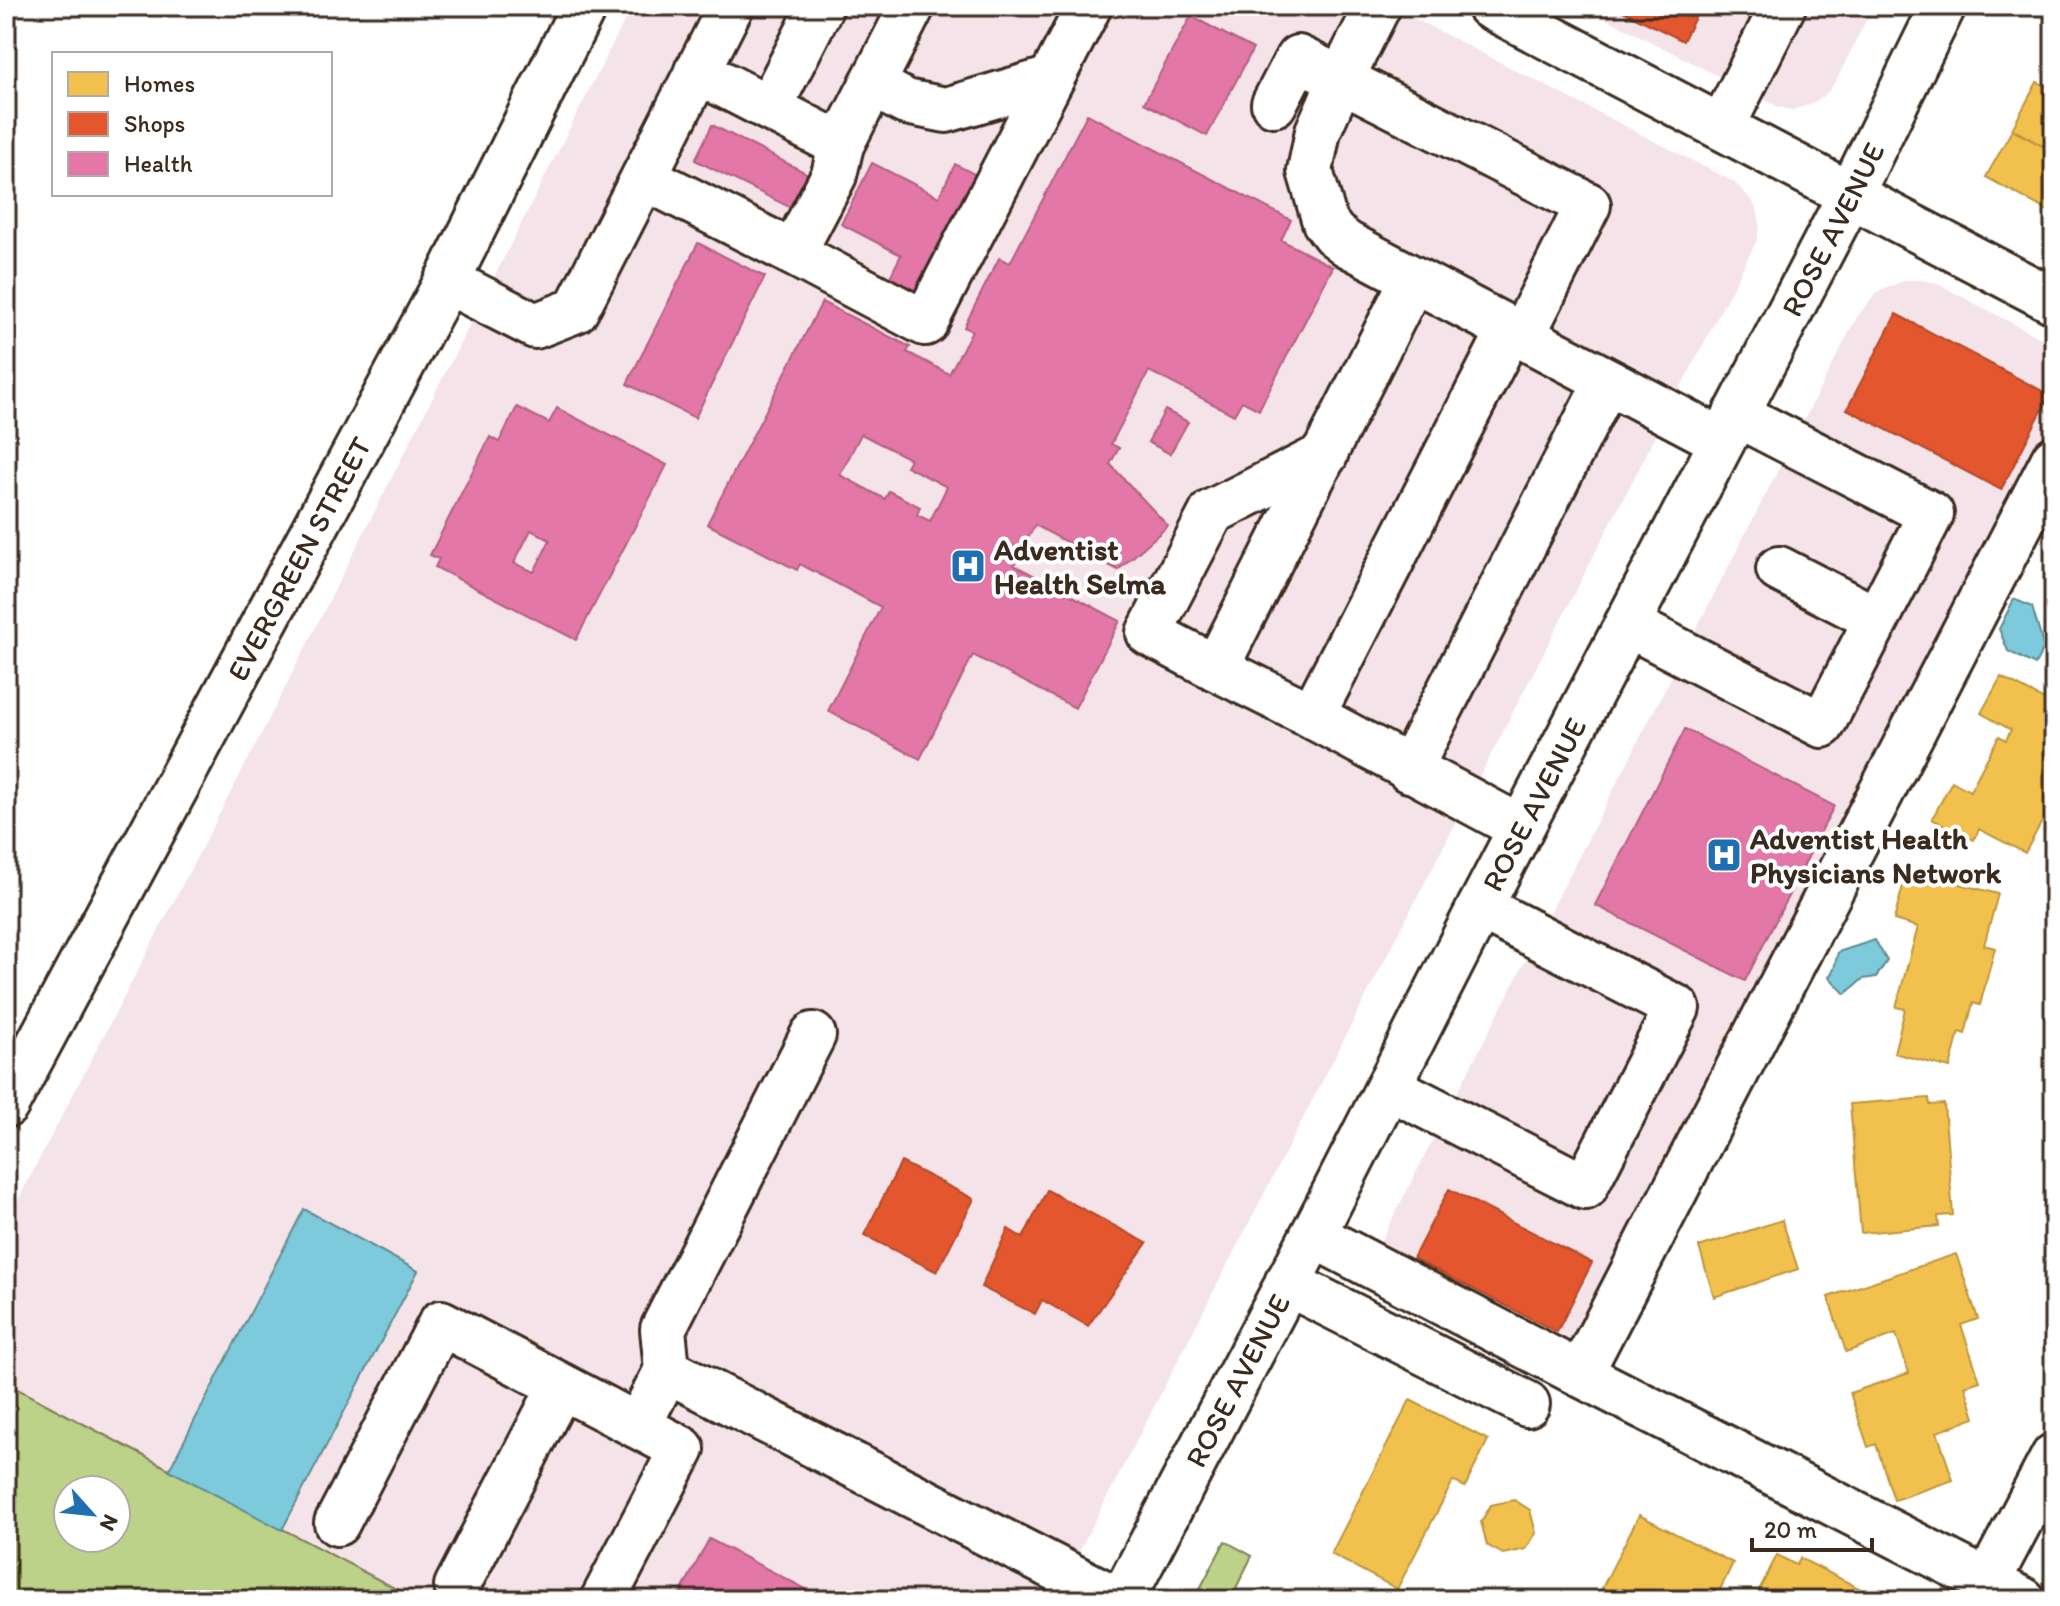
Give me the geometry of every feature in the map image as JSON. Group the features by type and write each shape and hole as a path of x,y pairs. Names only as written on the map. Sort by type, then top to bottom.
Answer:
{"street":[{"name":"EVERGREEN STREET","path":"6,1105 447,281 584,6"},
{"path":"447,281 535,326 576,310 731,6"},
{"path":"769,108 821,6"},
{"path":"793,253 834,175 841,145 912,6"},
{"path":"644,177 925,323 1089,6"},
{"path":"1378,6 1318,131 1310,171 1325,222 1334,234 1347,244 1607,381 1729,427 1931,514 1822,725 1627,624"},
{"path":"1722,127 1783,6"},
{"name":"ROSE AVENUE","path":"1120,1600 1313,1235 1850,196 1943,6"},
{"path":"1514,12 1850,196 2054,301"},
{"path":"1274,104 1298,58 1588,205 1516,333 1312,716"},
{"path":"697,71 841,145"},
{"path":"872,84 906,102 946,110 1051,79"},
{"path":"1216,668 1413,279"},
{"path":"1409,770 1607,381"},
{"path":"1325,455 1212,512 1149,633 1521,828"},
{"path":"1580,1374 2054,459"},
{"path":"1779,569 1876,619"},
{"path":"1389,1087 1585,1187 1677,1008 1480,907"},
{"path":"638,1426 667,1370 663,1329 813,1035"},
{"path":"1313,1235 2005,1591 2054,1456"},
{"path":"1287,1283 1527,1404"},
{"path":"337,1523 441,1323 682,1449 603,1600"},
{"path":"667,1370 1120,1600"},
{"path":"457,1586 561,1386"}],"shaded area":[{"name":"Adventist Health Selma","path":"632,6 1390,6 1734,182 1753,202 1758,213 1760,224 1757,240 1054,1600 417,1600 282,1530 418,1271 304,1210 169,1470 6,1383 6,1223 269,719"},
{"path":"1581,6 1873,6 1836,81 1826,94 1814,103 1792,110 1779,107"},
{"path":"1905,280 1936,283 2054,345 2054,415 1932,647 1580,1374 1369,1264 1858,315 1878,292"}],"green space":[{"path":"6,1383 417,1600 6,1600"},
{"path":"1225,1541 1252,1556 1230,1600 1194,1600"}],"water":[{"path":"2014,599 2032,607 2044,648 2035,665 2008,651 1999,629"},
{"path":"1875,940 1887,961 1876,977 1863,979 1845,994 1829,977 1838,952"},
{"path":"304,1209 418,1271 282,1530 169,1470"}],"building: Homes":[{"path":"2037,82 2054,90 2054,152 2012,129"},
{"path":"2012,130 2054,152 2054,214 1986,177"},
{"path":"2001,677 2054,705 2054,799 2025,853 1979,829 1974,840 1932,819 1952,781 1970,791 1999,736 2006,740 2011,730 1981,713"},
{"path":"1907,870 1998,894 1984,945 1995,948 1980,1005 1973,1003 1965,1034 1959,1032 1950,1068 1894,1053 1905,1009 1896,1007 1918,927 1894,920"},
{"path":"1929,1098 1930,1105 1944,1104 1953,1215 1938,1216 1939,1226 1861,1233 1850,1104"},
{"path":"1782,1220 1798,1269 1714,1297 1699,1247"},
{"path":"1956,1254 1978,1319 1961,1325 1980,1381 1965,1386 1975,1418 1937,1432 1953,1480 1894,1500 1876,1444 1868,1447 1850,1393 1909,1373 1896,1334 1846,1352 1828,1297"},
{"path":"1410,1400 1488,1440 1465,1487 1453,1481 1397,1589 1331,1554"},
{"path":"1514,1500 1530,1510 1536,1533 1526,1549 1503,1554 1487,1545 1481,1522 1491,1505"},
{"path":"1639,1515 1733,1563 1715,1600 1596,1600"},
{"path":"1777,1555 1796,1565 1800,1558 1882,1600 1754,1600"}],"building: Shops":[{"path":"1613,6 1701,6 1683,41"},
{"path":"1896,314 2050,395 2001,490 1847,409"},
{"path":"901,1162 974,1199 937,1272 864,1235"},
{"path":"1449,1189 1592,1263 1557,1332 1413,1258"},
{"path":"1047,1190 1147,1243 1088,1326 1042,1300 1035,1314 981,1287 1008,1229 1023,1238"}],"building: Health":[{"path":"1191,16 1253,49 1207,136 1144,103"},
{"path":"1087,114 1291,220 1281,240 1333,267 1259,410 1242,401 1234,415 1149,371 1111,444 1119,448 1110,464 1168,526 1118,570 1035,525 1014,565 1120,621 1075,708 973,655 920,759 828,711 881,607 800,564 797,570 707,524 822,302 910,347 907,352 949,374 972,331 964,327 999,258 1010,263","holes":["861,434 910,459 906,466 947,487 930,521 917,515 920,507 889,491 885,499 840,475"]},
{"path":"712,125 820,180 803,214 695,160"},
{"path":"872,163 939,197 955,164 978,176 913,303 884,289 901,255 841,224"},
{"path":"698,243 765,277 695,418 627,384"},
{"path":"517,407 549,423 557,408 667,465 576,640 435,567 439,559 430,555 490,437 499,442","holes":["531,530 550,540 534,572 514,563"]},
{"path":"1165,410 1188,422 1170,454 1148,442"},
{"path":"1685,729 1834,806 1745,981 1595,905"},
{"path":"709,1539 827,1600 677,1600"}],"place":[{"name":"Adventist Health Selma","path":"968,566"},
{"name":"Adventist Health Physicians Network","path":"1724,855"}]}
